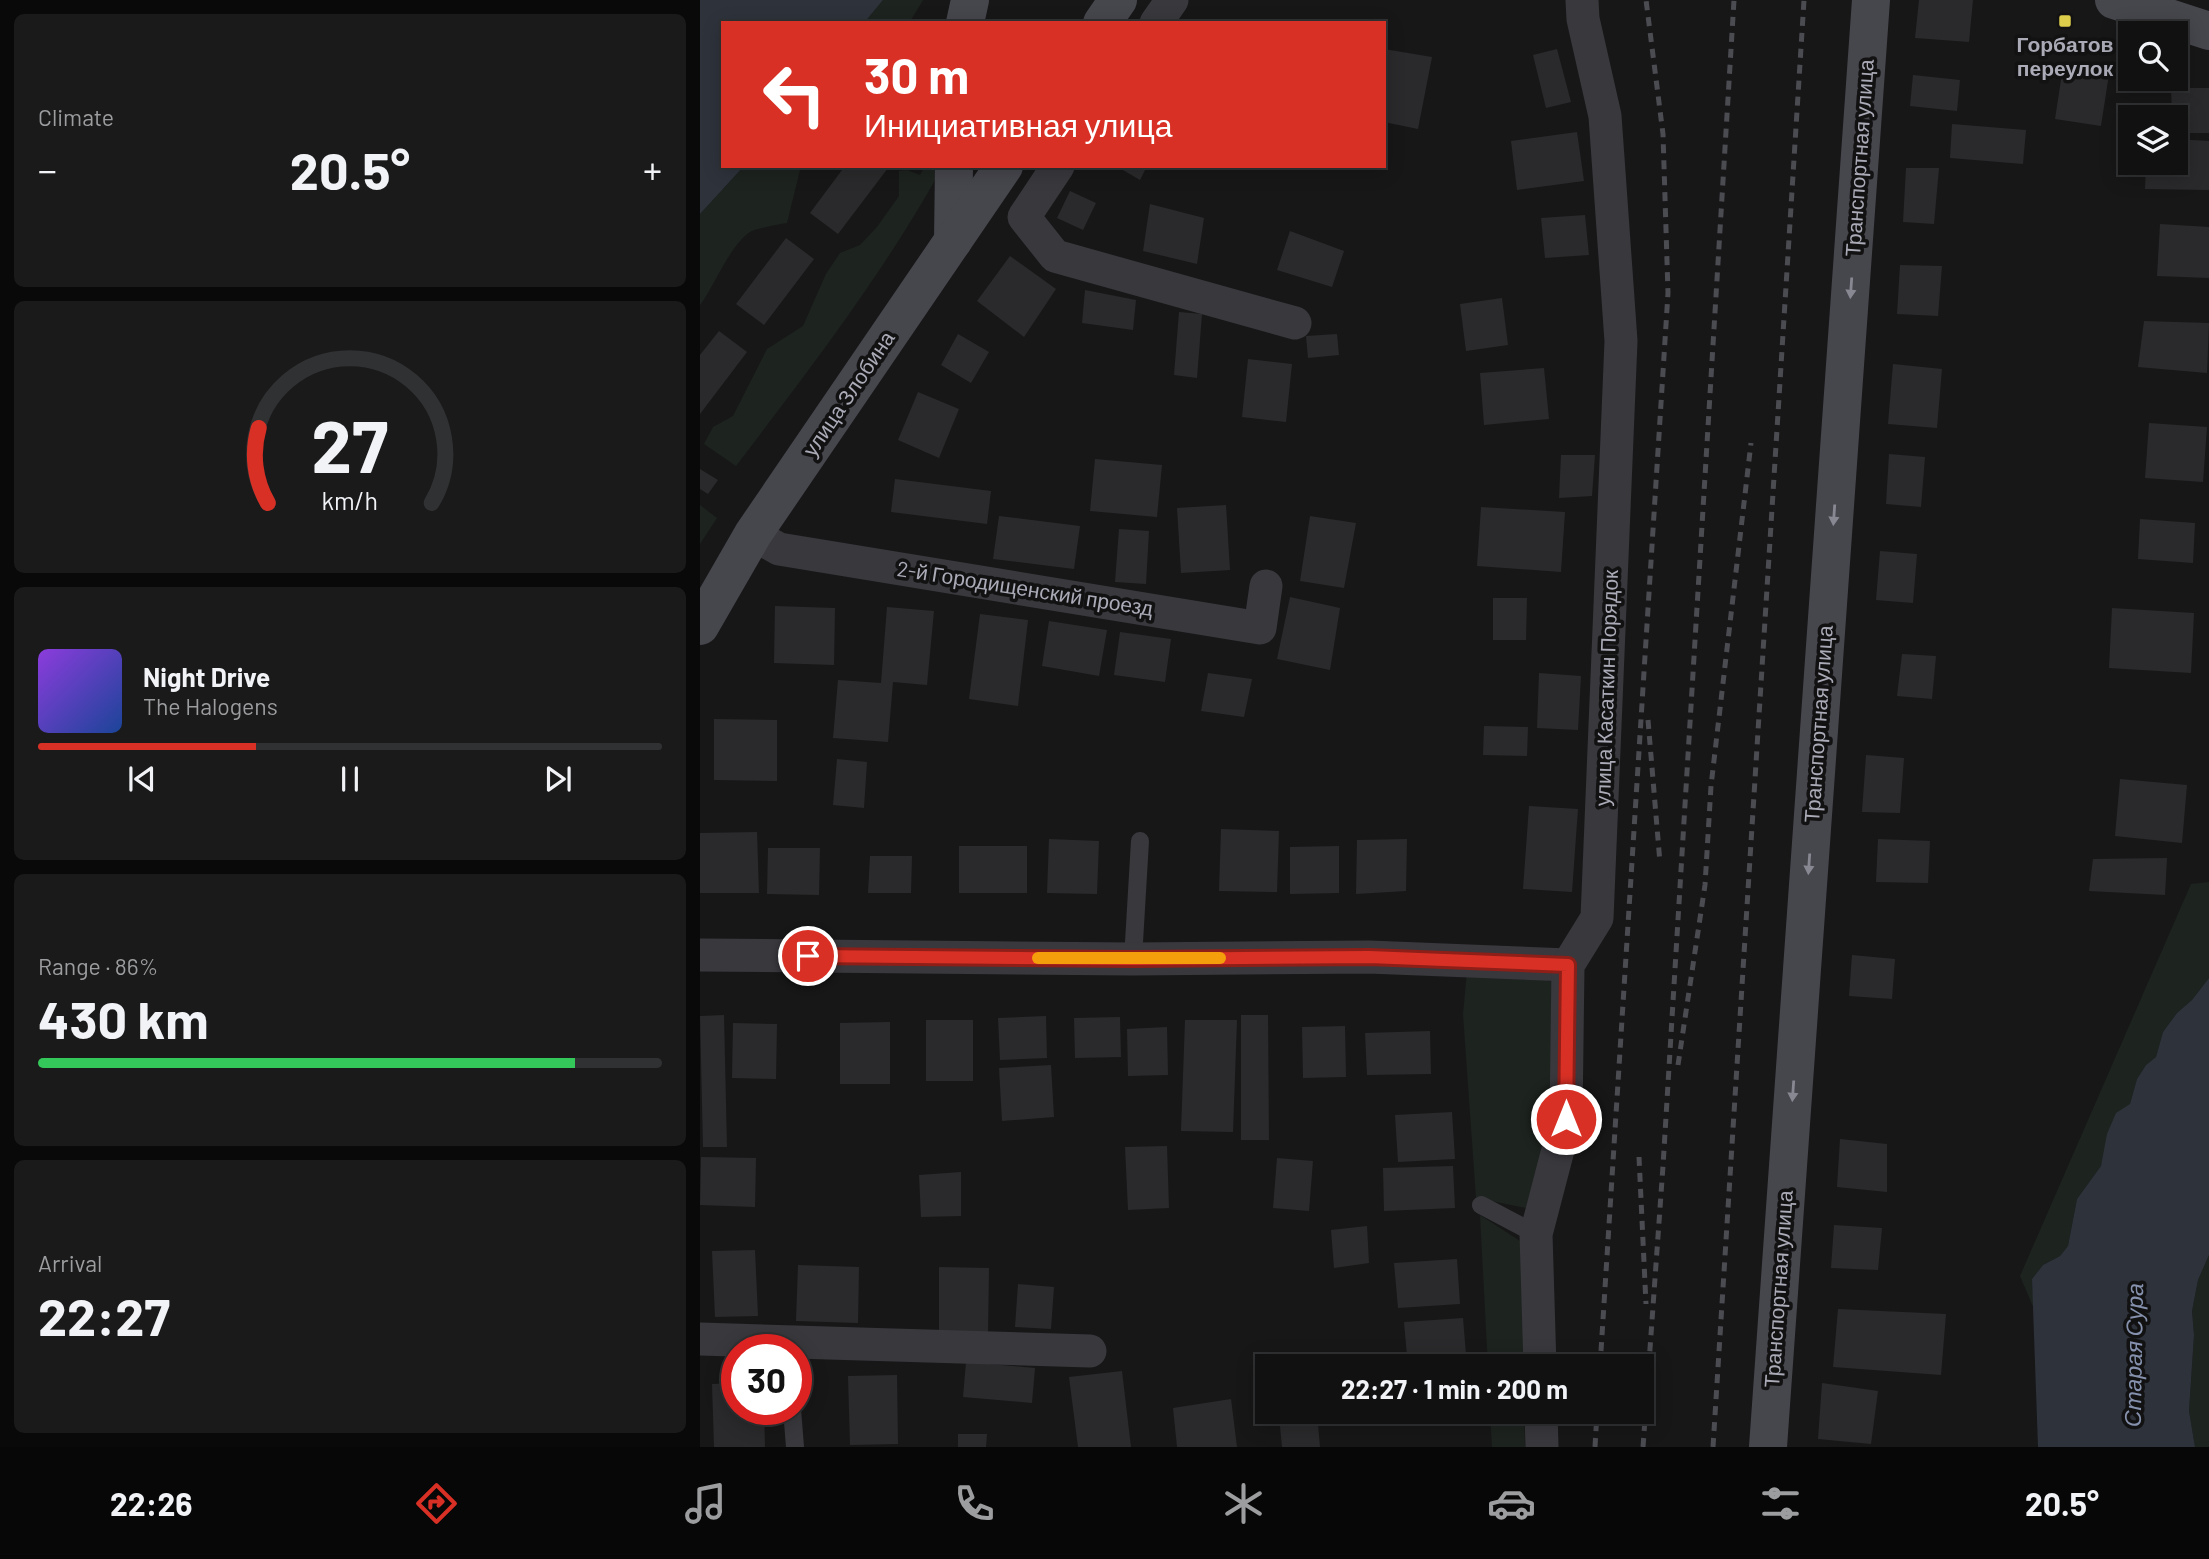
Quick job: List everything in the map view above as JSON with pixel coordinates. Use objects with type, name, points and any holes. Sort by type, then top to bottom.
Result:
[{"type":"main road","points":[[965,21],[970,0]]},
{"type":"main road","points":[[1103,21],[1118,0]]},
{"type":"main road","name":"Транспортная улица","points":[[1768,1447],[1871,0]]},
{"type":"main road","points":[[2114,0],[2209,31]]},
{"type":"main road","points":[[953,241],[954,168]]},
{"type":"main road","name":"улица Злобина","points":[[700,626],[753,534],[1003,168]]},
{"type":"street","points":[[1157,21],[1172,0]]},
{"type":"street","name":"улица Касаткин Порядок","points":[[1568,965],[1597,918],[1620,341],[1605,116],[1583,19],[1582,0]]},
{"type":"street","points":[[1057,168],[1024,217],[1055,256],[1295,323]]},
{"type":"street","name":"2-й Городищенский проезд","points":[[753,534],[779,549],[1260,628],[1266,586]]},
{"type":"street","points":[[700,955],[1133,959],[1369,957],[1568,965],[1566,1119],[1536,1234],[1540,1354]]},
{"type":"street","points":[[700,1339],[721,1341]]},
{"type":"street","points":[[812,1346],[1090,1351]]},
{"type":"street","points":[[1541,1424],[1542,1447]]},
{"type":"lane","points":[[1133,959],[1140,841]]},
{"type":"lane","points":[[1481,1205],[1536,1234]]},
{"type":"lane","points":[[793,1425],[795,1447]]},
{"type":"shaded area","points":[[883,0],[923,0],[910,21],[866,21]]},
{"type":"shaded area","points":[[742,168],[801,168],[787,223],[754,230],[746,235],[731,252],[700,305],[700,214]]},
{"type":"shaded area","points":[[924,168],[942,168],[871,283],[736,466],[704,444],[713,427],[733,416],[767,349],[803,326],[826,274],[840,253],[860,245],[877,227],[899,196],[899,171],[907,170],[920,175]]},
{"type":"shaded area","points":[[700,505],[717,518],[700,544]]},
{"type":"shaded area","points":[[2209,882],[2209,978],[2163,1032],[2156,1057],[2146,1065],[2137,1079],[2130,1104],[2101,1166],[2077,1199],[2068,1246],[2060,1256],[2043,1265],[2032,1279],[2034,1309],[2020,1276],[2191,884]]},
{"type":"shaded area","points":[[1467,971],[1528,973],[1555,983],[1551,1122],[1526,1208],[1476,1198],[1463,1014]]},
{"type":"shaded area","points":[[1480,1215],[1523,1243],[1524,1354],[1487,1354]]},
{"type":"shaded area","points":[[2209,1255],[2209,1447],[2195,1447],[2189,1411],[2194,1335],[2192,1311],[2198,1280]]},
{"type":"shaded area","points":[[1491,1424],[1524,1424],[1525,1447],[1492,1447]]},
{"type":"water","points":[[700,0],[883,0],[866,21],[721,21],[721,168],[742,168],[700,214]]},
{"type":"water","name":"Старая Сура","points":[[2209,978],[2209,1255],[2198,1280],[2192,1311],[2194,1335],[2189,1411],[2195,1447],[2038,1447],[2032,1279],[2043,1265],[2060,1256],[2068,1246],[2077,1199],[2101,1166],[2107,1134],[2116,1113],[2130,1104],[2137,1079],[2146,1065],[2156,1057],[2163,1032]]},
{"type":"building","points":[[1919,0],[1973,0],[1969,42],[1915,38]]},
{"type":"building","points":[[1386,49],[1432,57],[1418,129],[1386,122]]},
{"type":"building","points":[[1557,49],[1571,102],[1546,108],[1533,55]]},
{"type":"building","points":[[2063,67],[2109,74],[2101,126],[2055,119]]},
{"type":"building","points":[[1913,75],[1960,80],[1957,111],[1910,106]]},
{"type":"building","points":[[2209,88],[2209,133],[2188,133],[2188,105],[2172,105],[2171,91]]},
{"type":"building","points":[[1952,124],[2026,130],[2023,164],[1950,158]]},
{"type":"building","points":[[1577,132],[1584,181],[1517,190],[1511,141]]},
{"type":"building","points":[[2188,140],[2209,141],[2209,190],[2145,189],[2146,175],[2188,175]]},
{"type":"building","points":[[844,168],[888,168],[838,234],[810,213]]},
{"type":"building","points":[[1119,168],[1146,168],[1140,180]]},
{"type":"building","points":[[1906,168],[1939,168],[1934,224],[1903,222]]},
{"type":"building","points":[[1070,191],[1096,203],[1083,230],[1057,218]]},
{"type":"building","points":[[1150,204],[1204,218],[1197,264],[1143,251]]},
{"type":"building","points":[[1585,215],[1589,255],[1545,258],[1541,218]]},
{"type":"building","points":[[2160,224],[2209,227],[2209,278],[2157,276]]},
{"type":"building","points":[[1290,231],[1344,251],[1332,287],[1277,270]]},
{"type":"building","points":[[786,238],[814,259],[764,325],[736,304]]},
{"type":"building","points":[[1010,256],[1056,289],[1024,337],[977,301]]},
{"type":"building","points":[[1900,265],[1942,266],[1938,316],[1897,314]]},
{"type":"building","points":[[1085,290],[1136,300],[1133,330],[1082,323]]},
{"type":"building","points":[[1502,298],[1508,345],[1466,351],[1460,304]]},
{"type":"building","points":[[1179,312],[1202,314],[1197,378],[1174,375]]},
{"type":"building","points":[[2144,321],[2209,323],[2207,373],[2138,367]]},
{"type":"building","points":[[719,331],[747,352],[700,414],[700,355]]},
{"type":"building","points":[[958,334],[989,352],[971,383],[941,365]]},
{"type":"building","points":[[1337,334],[1339,355],[1308,358],[1306,336]]},
{"type":"building","points":[[1248,359],[1292,364],[1286,422],[1242,417]]},
{"type":"building","points":[[1893,364],[1942,369],[1937,428],[1888,424]]},
{"type":"building","points":[[1544,368],[1549,419],[1484,425],[1480,373]]},
{"type":"building","points":[[918,392],[959,409],[939,458],[898,440]]},
{"type":"building","points":[[2149,423],[2207,427],[2203,482],[2145,478]]},
{"type":"building","points":[[1889,454],[1925,457],[1921,507],[1886,504]]},
{"type":"building","points":[[1561,455],[1595,455],[1592,496],[1559,498]]},
{"type":"building","points":[[1095,459],[1162,465],[1157,517],[1090,511]]},
{"type":"building","points":[[700,469],[718,480],[708,494],[700,489]]},
{"type":"building","points":[[895,479],[991,491],[987,524],[891,512]]},
{"type":"building","points":[[1226,505],[1230,570],[1181,573],[1177,508]]},
{"type":"building","points":[[1481,507],[1565,512],[1561,572],[1477,566]]},
{"type":"building","points":[[999,516],[1080,526],[1074,569],[993,559]]},
{"type":"building","points":[[1310,516],[1356,523],[1344,588],[1300,581]]},
{"type":"building","points":[[2140,519],[2195,523],[2193,563],[2138,559]]},
{"type":"building","points":[[1119,529],[1149,531],[1146,584],[1115,582]]},
{"type":"building","points":[[1880,551],[1917,554],[1913,603],[1876,600]]},
{"type":"building","points":[[1290,597],[1340,608],[1330,670],[1277,659]]},
{"type":"building","points":[[1493,598],[1527,598],[1526,640],[1493,640]]},
{"type":"building","points":[[775,606],[835,608],[834,665],[774,663]]},
{"type":"building","points":[[887,607],[934,611],[927,685],[893,682],[888,742],[833,738],[838,680],[881,683]]},
{"type":"building","points":[[2112,608],[2194,613],[2191,673],[2109,668]]},
{"type":"building","points":[[980,614],[1028,620],[1018,706],[969,699]]},
{"type":"building","points":[[1049,621],[1107,630],[1099,676],[1042,666]]},
{"type":"building","points":[[1120,632],[1171,639],[1165,682],[1114,675]]},
{"type":"building","points":[[1902,654],[1936,656],[1932,699],[1897,696]]},
{"type":"building","points":[[1208,673],[1252,679],[1244,717],[1201,711]]},
{"type":"building","points":[[1539,673],[1581,676],[1578,730],[1537,728]]},
{"type":"building","points":[[714,719],[777,720],[777,781],[714,780]]},
{"type":"building","points":[[1484,726],[1528,727],[1527,756],[1483,755]]},
{"type":"building","points":[[1866,755],[1904,758],[1900,813],[1862,812]]},
{"type":"building","points":[[837,759],[867,762],[864,808],[833,805]]},
{"type":"building","points":[[2120,779],[2187,785],[2182,843],[2115,836]]},
{"type":"building","points":[[1529,806],[1578,809],[1572,892],[1523,889]]},
{"type":"building","points":[[1221,829],[1279,831],[1277,892],[1219,891]]},
{"type":"building","points":[[757,832],[759,893],[700,893],[700,833]]},
{"type":"building","points":[[1049,839],[1099,841],[1097,894],[1047,893]]},
{"type":"building","points":[[1407,839],[1406,891],[1356,894],[1357,840]]},
{"type":"building","points":[[1878,839],[1930,841],[1928,883],[1876,882]]},
{"type":"building","points":[[959,846],[1027,846],[1027,893],[959,893]]},
{"type":"building","points":[[1339,846],[1339,893],[1290,894],[1290,847]]},
{"type":"building","points":[[768,848],[820,848],[819,895],[767,894]]},
{"type":"building","points":[[870,856],[912,856],[911,893],[868,893]]},
{"type":"building","points":[[2167,858],[2165,895],[2089,891],[2093,859]]},
{"type":"building","points":[[1852,955],[1895,959],[1892,999],[1849,996]]},
{"type":"building","points":[[724,1015],[727,1147],[703,1147],[700,1016]]},
{"type":"building","points":[[1241,1015],[1268,1015],[1269,1140],[1241,1140]]},
{"type":"building","points":[[1046,1016],[1047,1058],[1000,1060],[998,1018]]},
{"type":"building","points":[[1120,1017],[1121,1057],[1075,1058],[1074,1018]]},
{"type":"building","points":[[926,1020],[973,1020],[973,1081],[926,1081]]},
{"type":"building","points":[[1185,1020],[1237,1020],[1233,1132],[1181,1131]]},
{"type":"building","points":[[890,1022],[890,1084],[840,1084],[840,1023]]},
{"type":"building","points":[[733,1023],[777,1024],[776,1079],[732,1078]]},
{"type":"building","points":[[1345,1026],[1346,1077],[1303,1078],[1302,1027]]},
{"type":"building","points":[[1167,1027],[1168,1075],[1128,1076],[1127,1029]]},
{"type":"building","points":[[1430,1031],[1431,1074],[1367,1075],[1365,1033]]},
{"type":"building","points":[[1051,1065],[1054,1117],[1002,1121],[999,1068]]},
{"type":"building","points":[[1452,1112],[1455,1159],[1398,1162],[1395,1115]]},
{"type":"building","points":[[1840,1139],[1887,1144],[1887,1192],[1837,1187]]},
{"type":"building","points":[[1167,1146],[1169,1208],[1128,1210],[1125,1147]]},
{"type":"building","points":[[701,1157],[756,1158],[755,1207],[700,1205]]},
{"type":"building","points":[[1277,1158],[1313,1161],[1309,1211],[1273,1208]]},
{"type":"building","points":[[1453,1166],[1455,1208],[1384,1211],[1383,1168]]},
{"type":"building","points":[[961,1172],[961,1216],[921,1217],[919,1175]]},
{"type":"building","points":[[1834,1225],[1882,1228],[1878,1270],[1831,1268]]},
{"type":"building","points":[[1367,1226],[1369,1263],[1334,1268],[1331,1230]]},
{"type":"building","points":[[755,1250],[758,1316],[715,1317],[712,1251]]},
{"type":"building","points":[[1457,1259],[1460,1304],[1398,1308],[1394,1263]]},
{"type":"building","points":[[798,1265],[859,1267],[858,1323],[796,1321]]},
{"type":"building","points":[[939,1267],[989,1268],[988,1332],[939,1341]]},
{"type":"building","points":[[1018,1284],[1054,1287],[1051,1329],[1015,1327]]},
{"type":"building","points":[[1838,1309],[1946,1314],[1941,1375],[1833,1367]]},
{"type":"building","points":[[1463,1318],[1466,1354],[1407,1354],[1404,1322]]},
{"type":"building","points":[[966,1362],[1035,1368],[1032,1403],[963,1397]]},
{"type":"building","points":[[1122,1371],[1131,1447],[1078,1447],[1069,1377]]},
{"type":"building","points":[[897,1375],[898,1444],[850,1445],[848,1376]]},
{"type":"building","points":[[1822,1383],[1878,1391],[1871,1444],[1818,1439]]},
{"type":"building","points":[[712,1384],[721,1384],[721,1425],[764,1425],[765,1447],[714,1447]]},
{"type":"building","points":[[1231,1399],[1237,1447],[1177,1447],[1173,1408]]},
{"type":"building","points":[[1280,1424],[1318,1424],[1320,1447],[1282,1447]]},
{"type":"building","points":[[958,1434],[987,1434],[986,1447],[958,1447]]},
{"type":"railway","points":[[1601,1354],[1668,293],[1663,134],[1646,0]]},
{"type":"railway","points":[[1643,1447],[1663,1166],[1734,0]]},
{"type":"railway","points":[[1713,1447],[1804,0]]},
{"type":"railway","points":[[1678,1065],[1705,885],[1711,786],[1751,443]]},
{"type":"railway","points":[[1648,720],[1660,863]]},
{"type":"railway","points":[[1639,1157],[1646,1304]]},
{"type":"railway","points":[[1595,1447],[1596,1424]]},
{"type":"slow traffic","points":[[1038,958],[1220,958]]},
{"type":"place","name":"Горбатов переулок","points":[[2065,21]]},
{"type":"route","points":[[808,956],[1133,959],[1369,957],[1568,965],[1566,1119]]}]
